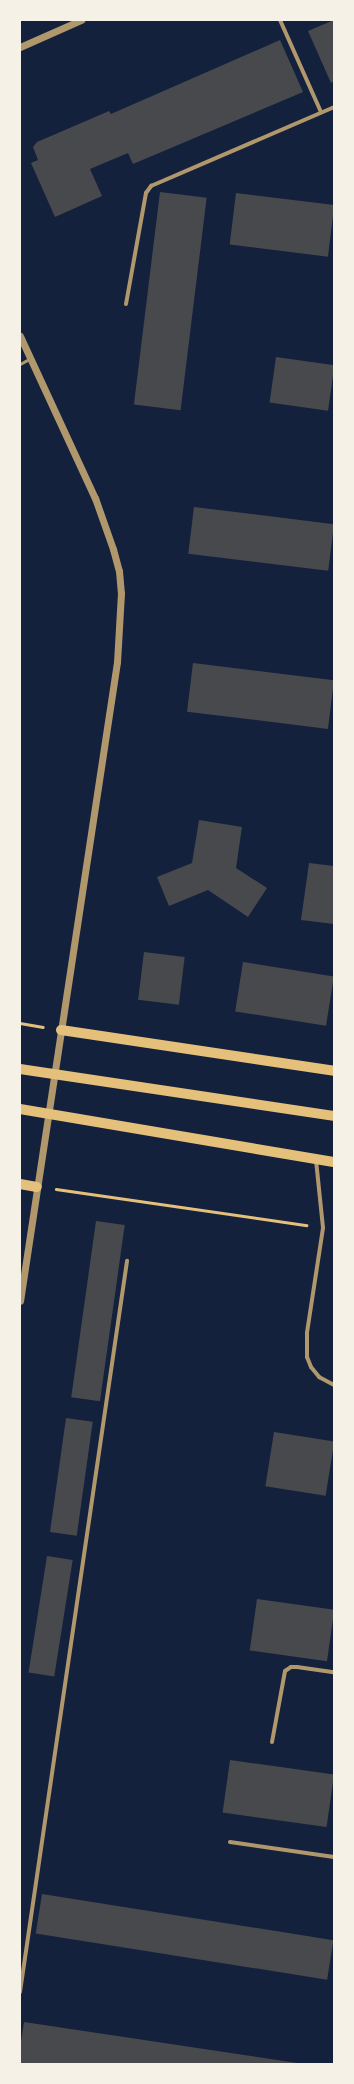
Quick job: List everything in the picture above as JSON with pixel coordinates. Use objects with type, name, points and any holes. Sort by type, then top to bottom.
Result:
[{"type":"main road","points":[[61,1030],[334,1071]]},
{"type":"main road","points":[[20,1069],[334,1116]]},
{"type":"main road","points":[[20,1109],[334,1162]]},
{"type":"main road","points":[[20,1184],[37,1186]]},
{"type":"street","points":[[20,47],[81,20]]},
{"type":"street","points":[[280,20],[321,112]]},
{"type":"street","points":[[126,304],[146,192],[151,186],[334,107]]},
{"type":"street","points":[[20,336],[29,359],[95,498],[113,549],[119,571],[121,593],[117,662],[20,1301]]},
{"type":"street","points":[[316,1160],[323,1228],[307,1333],[307,1357],[311,1367],[319,1377],[334,1385]]},
{"type":"street","points":[[20,1992],[127,1261]]},
{"type":"street","points":[[272,1742],[284,1671],[291,1667],[334,1672]]},
{"type":"street","points":[[230,1842],[334,1856]]},
{"type":"lane","points":[[20,364],[29,359]]},
{"type":"path","points":[[37,1186],[323,1228]]},
{"type":"building","points":[[334,20],[334,81],[331,83],[308,31]]},
{"type":"building","points":[[280,40],[303,92],[133,164],[128,153],[90,169],[102,196],[55,217],[31,163],[38,160],[33,147],[37,142],[109,111],[111,114]]},
{"type":"building","points":[[160,192],[207,198],[181,410],[134,404]]},
{"type":"building","points":[[236,193],[334,205],[328,257],[230,245]]},
{"type":"building","points":[[276,357],[334,365],[328,411],[270,403]]},
{"type":"building","points":[[194,507],[334,524],[328,571],[188,554]]},
{"type":"building","points":[[193,663],[334,680],[328,729],[187,712]]},
{"type":"building","points":[[199,820],[242,827],[236,868],[267,888],[248,917],[208,890],[169,906],[157,877],[192,863]]},
{"type":"building","points":[[309,863],[334,866],[334,924],[301,920]]},
{"type":"building","points":[[144,952],[185,957],[179,1005],[138,1000]]},
{"type":"building","points":[[243,962],[334,976],[326,1026],[235,1011]]},
{"type":"building","points":[[96,1221],[125,1225],[100,1401],[71,1397]]},
{"type":"building","points":[[66,1418],[93,1422],[77,1536],[50,1532]]},
{"type":"building","points":[[274,1432],[334,1442],[326,1496],[265,1486]]},
{"type":"building","points":[[47,1556],[73,1560],[54,1677],[29,1673]]},
{"type":"building","points":[[257,1599],[334,1610],[327,1661],[250,1650]]},
{"type":"building","points":[[230,1760],[334,1775],[327,1827],[223,1812]]},
{"type":"building","points":[[42,1894],[333,1940],[327,1980],[36,1934]]},
{"type":"building","points":[[24,2022],[297,2064],[20,2063],[20,2048]]}]
